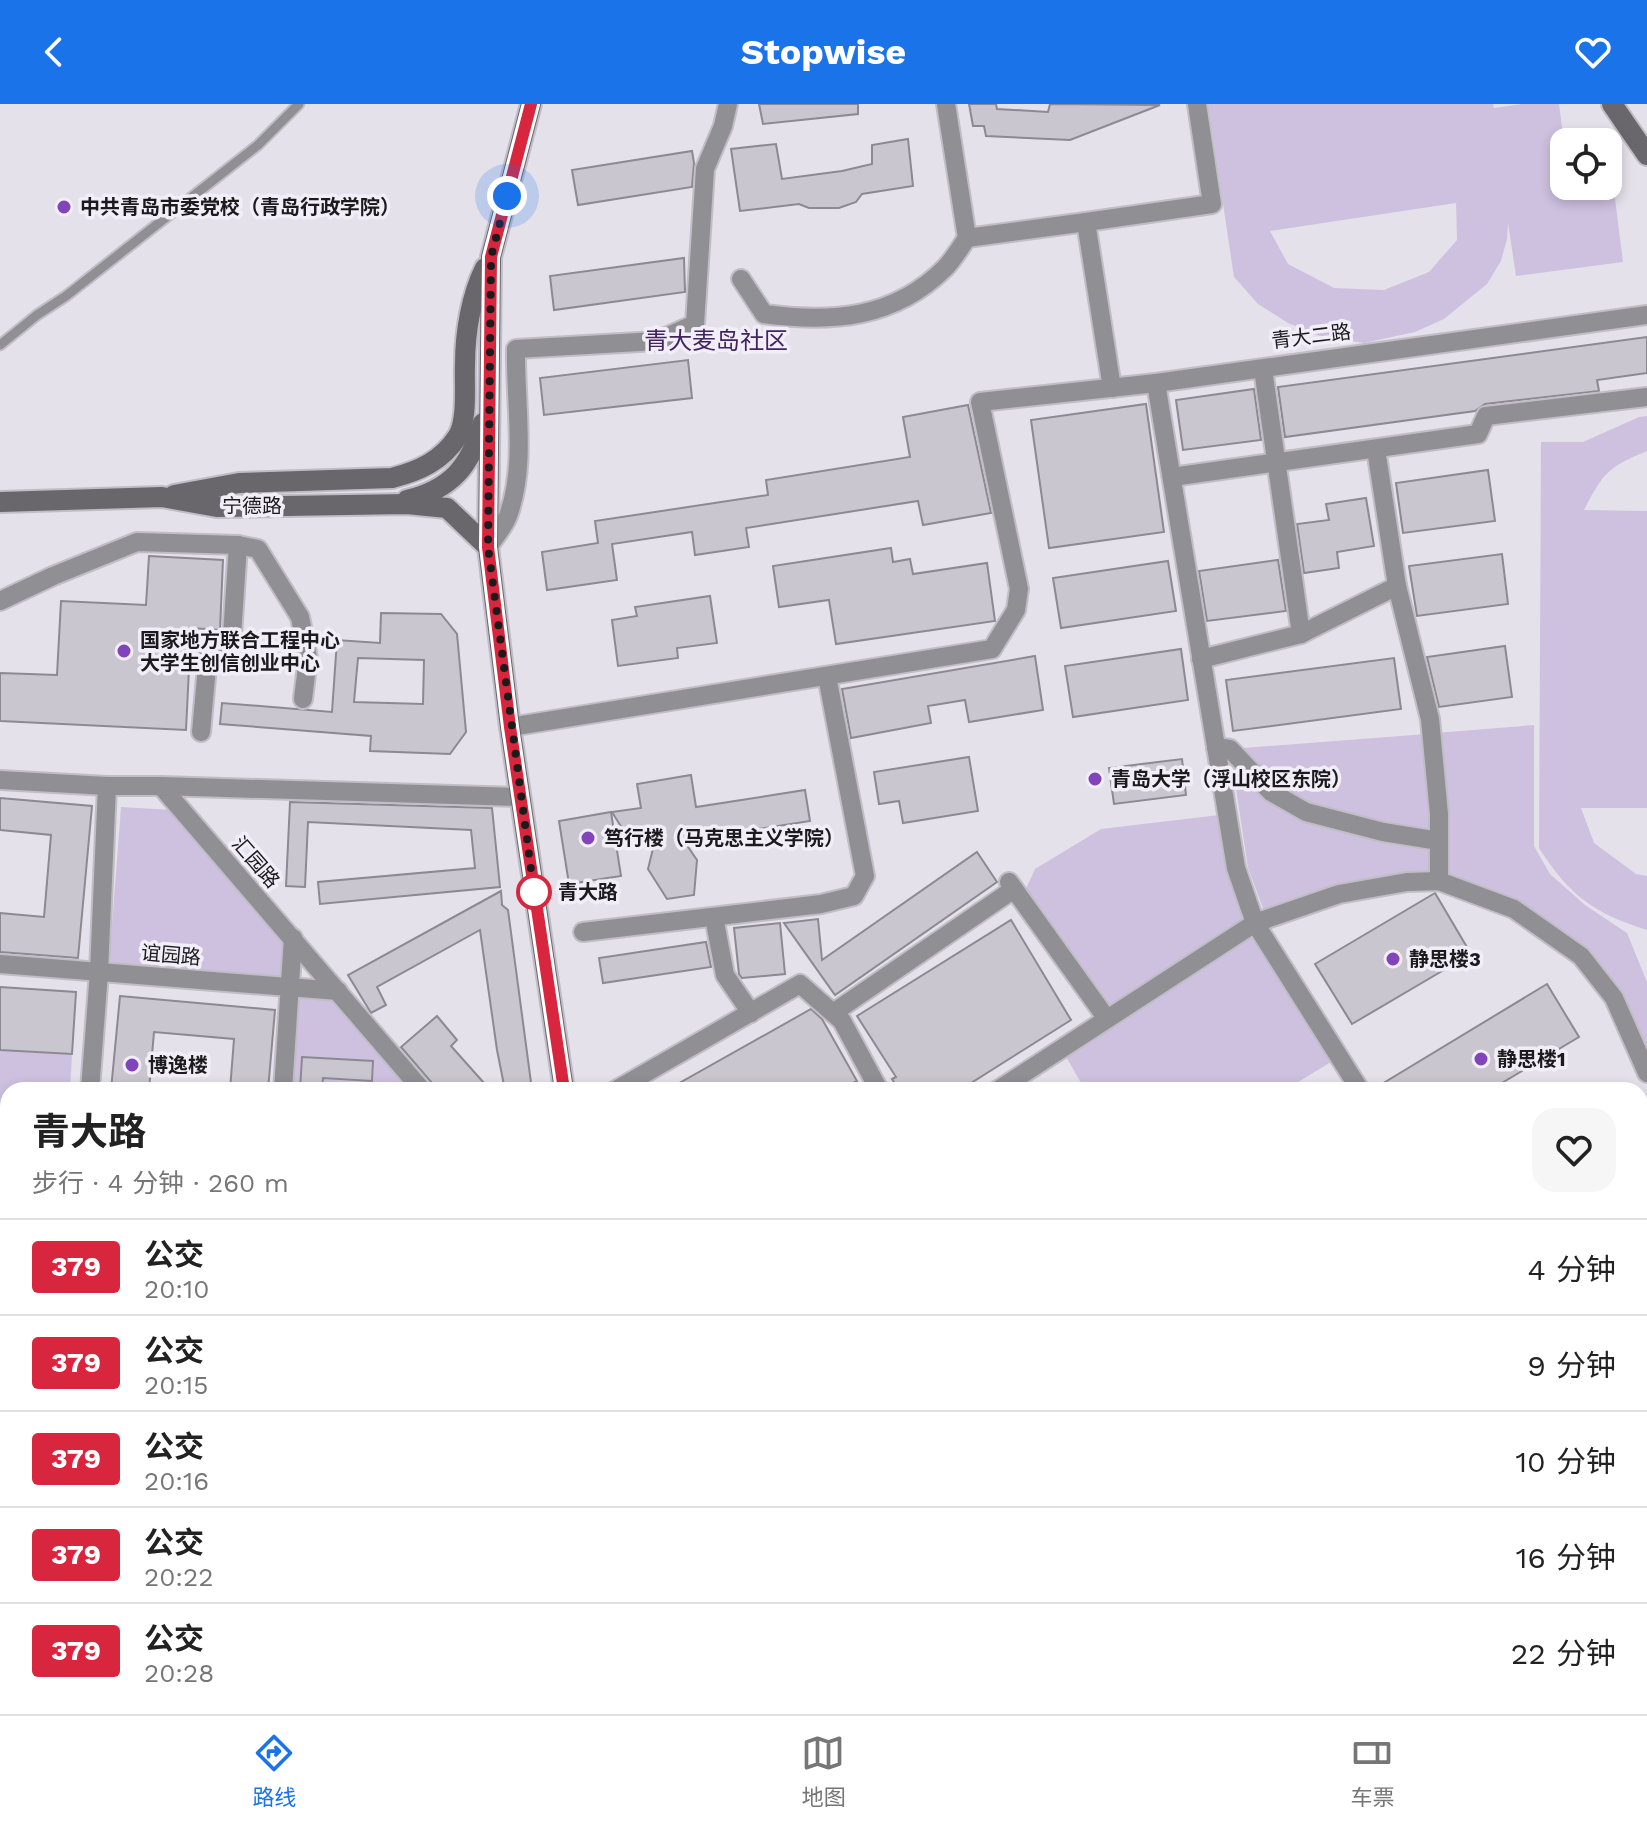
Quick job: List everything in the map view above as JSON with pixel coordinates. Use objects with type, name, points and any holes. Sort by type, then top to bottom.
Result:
[{"type":"street","points":[[162,497],[239,483],[392,478],[414,472],[435,461],[459,435],[465,399],[469,325],[479,281],[491,257],[531,104]]},
{"type":"street","points":[[488,547],[508,518],[516,477],[519,442],[516,349],[657,341],[695,324],[705,169],[723,126],[728,104]]},
{"type":"street","points":[[741,279],[764,314],[806,319],[845,317],[872,312],[914,292],[945,268],[967,238],[946,104]]},
{"type":"street","points":[[967,238],[1212,204],[1197,104]]},
{"type":"street","points":[[1612,104],[1647,155]]},
{"type":"street","points":[[1086,222],[1111,386]]},
{"type":"street","points":[[491,257],[488,547],[510,727],[563,1082]]},
{"type":"street","points":[[510,727],[992,649],[1016,610],[1019,589],[980,402],[1156,383],[1647,315]]},
{"type":"street","name":"青大二路","points":[[1111,386],[1647,315]]},
{"type":"street","points":[[1263,369],[1301,634]]},
{"type":"street","points":[[1156,383],[1236,868],[1255,923],[1355,1082]]},
{"type":"street","points":[[1172,477],[1478,434],[1486,416],[1647,397]]},
{"type":"street","points":[[388,504],[430,494],[450,482],[463,468],[479,436],[489,404]]},
{"type":"street","points":[[1376,449],[1397,586],[1430,719],[1439,881]]},
{"type":"street","name":"宁德路","points":[[0,502],[162,497],[217,507],[388,504],[447,508],[488,547]]},
{"type":"street","points":[[0,601],[137,542],[238,545],[258,549],[300,617],[308,658],[303,699]]},
{"type":"street","points":[[201,732],[208,656],[232,636],[238,545]]},
{"type":"street","points":[[1201,659],[1301,634],[1397,586]]},
{"type":"street","points":[[583,932],[821,904],[854,896],[865,876],[827,676]]},
{"type":"street","points":[[1216,747],[1230,749],[1271,792],[1306,812],[1383,832],[1439,841]]},
{"type":"street","points":[[0,780],[107,786],[520,797]]},
{"type":"street","points":[[91,1082],[107,786]]},
{"type":"street","name":"汇园路","points":[[161,786],[415,1082]]},
{"type":"street","points":[[1010,1082],[1255,923],[1339,894],[1407,882],[1439,881],[1514,909],[1581,956],[1614,998],[1647,1073]]},
{"type":"street","points":[[833,1013],[1010,884],[1107,1019]]},
{"type":"street","points":[[714,917],[725,975],[751,1013]]},
{"type":"street","points":[[284,1082],[293,938]]},
{"type":"street","name":"谊园路","points":[[0,964],[338,991]]},
{"type":"street","points":[[630,1082],[800,984],[842,1021],[875,1082]]},
{"type":"lane","points":[[0,345],[258,145],[299,104]]},
{"type":"shaded area","points":[[1208,104],[1493,104],[1494,108],[1559,104],[1562,128],[1550,128],[1550,200],[1615,200],[1623,262],[1516,276],[1508,223],[1501,261],[1487,284],[1444,319],[1415,332],[1364,343],[1322,337],[1288,323],[1258,304],[1234,277]],"holes":[[[1456,203],[1457,240],[1429,272],[1384,290],[1334,288],[1288,264],[1270,231]]]},
{"type":"shaded area","points":[[1647,416],[1647,451],[1608,473],[1596,487],[1584,510],[1647,511],[1647,808],[1581,808],[1594,843],[1636,874],[1647,876],[1647,930],[1612,917],[1584,900],[1561,878],[1539,848],[1541,442],[1583,442]]},
{"type":"shaded area","points":[[1534,725],[1534,846],[1550,874],[1585,905],[1627,933],[1647,982],[1647,1057],[1584,951],[1445,876],[1436,733]]},
{"type":"shaded area","points":[[1426,734],[1432,814],[1431,874],[1264,911],[1248,868],[1230,749]]},
{"type":"shaded area","points":[[121,807],[173,810],[283,940],[281,979],[109,964]]},
{"type":"shaded area","points":[[1219,815],[1247,920],[1109,1010],[1024,893],[1035,869],[1101,829]]},
{"type":"shaded area","points":[[1254,931],[1336,1059],[1298,1082],[1080,1082],[1065,1055]]},
{"type":"shaded area","points":[[294,993],[335,997],[408,1082],[323,1082],[323,1078],[372,1081],[373,1061],[303,1057],[301,1082],[288,1082]]},
{"type":"shaded area","points":[[0,1050],[72,1054],[70,1082],[0,1082]]},
{"type":"building","points":[[759,104],[858,104],[858,114],[763,124]]},
{"type":"building","points":[[969,104],[996,104],[997,109],[1048,112],[1050,104],[1160,105],[1070,140],[986,136],[984,126],[973,126]]},
{"type":"building","points":[[908,139],[913,186],[862,194],[856,202],[839,208],[809,208],[799,204],[740,211],[731,149],[776,144],[782,179],[872,164],[872,145]]},
{"type":"building","points":[[692,151],[692,187],[578,205],[572,170]]},
{"type":"building","points":[[684,258],[685,292],[554,310],[550,276]]},
{"type":"building","points":[[1647,337],[1647,373],[1597,380],[1599,391],[1485,404],[1475,411],[1285,437],[1278,387]]},
{"type":"building","points":[[688,360],[692,398],[544,415],[540,378]]},
{"type":"building","points":[[1254,389],[1261,440],[1183,450],[1176,400]]},
{"type":"building","points":[[1146,404],[1164,532],[1049,548],[1031,420]]},
{"type":"building","points":[[968,405],[991,513],[923,525],[918,501],[746,528],[749,547],[695,555],[692,532],[612,544],[617,580],[547,590],[542,552],[598,543],[595,521],[768,495],[766,480],[910,457],[903,417]]},
{"type":"building","points":[[1488,470],[1495,521],[1403,533],[1396,483]]},
{"type":"building","points":[[1366,498],[1374,546],[1337,552],[1339,568],[1304,573],[1297,524],[1329,520],[1326,504]]},
{"type":"building","points":[[891,548],[893,562],[910,559],[913,574],[987,563],[995,621],[836,644],[829,600],[779,607],[773,566]]},
{"type":"building","points":[[1502,554],[1508,604],[1417,616],[1409,566]]},
{"type":"building","name":"国家地方联合工程中心 大学生创信创业中心","points":[[149,556],[223,560],[220,630],[191,628],[186,730],[0,721],[0,673],[57,675],[61,601],[146,605]]},
{"type":"building","points":[[1278,560],[1286,611],[1207,621],[1199,571]]},
{"type":"building","points":[[1168,561],[1176,611],[1061,628],[1053,578]]},
{"type":"building","points":[[710,596],[717,643],[677,648],[678,658],[618,666],[612,620],[637,616],[635,607]]},
{"type":"building","points":[[381,613],[441,614],[457,634],[466,732],[450,754],[370,751],[371,736],[220,724],[222,703],[332,712],[337,640],[380,643]],"holes":[[[358,658],[424,660],[423,704],[354,702]]]},
{"type":"building","points":[[1505,646],[1512,697],[1439,707],[1427,657]]},
{"type":"building","points":[[1181,649],[1188,700],[1073,717],[1065,666]]},
{"type":"building","points":[[1035,656],[1043,710],[969,722],[965,700],[928,706],[931,723],[851,738],[842,689]]},
{"type":"building","points":[[1394,658],[1401,709],[1233,731],[1226,680]]},
{"type":"building","points":[[969,757],[978,811],[903,823],[899,801],[879,804],[874,772]]},
{"type":"building","points":[[1182,759],[1186,795],[1114,804],[1109,768]]},
{"type":"building","name":"笃行楼（马克思主义学院）","points":[[691,775],[696,807],[805,790],[810,821],[684,841],[697,860],[694,895],[667,899],[648,869],[658,828],[625,833],[612,812],[641,808],[637,784]]},
{"type":"building","points":[[0,798],[92,806],[78,958],[0,952],[0,913],[44,917],[51,835],[0,830]]},
{"type":"building","points":[[290,802],[492,808],[500,887],[320,904],[318,882],[475,868],[471,830],[308,822],[305,887],[286,886]]},
{"type":"building","points":[[611,812],[621,876],[569,884],[559,821]]},
{"type":"building","points":[[977,852],[997,882],[835,995],[784,923],[818,919],[822,960]]},
{"type":"building","points":[[501,891],[502,905],[508,910],[531,1082],[503,1082],[480,930],[377,987],[386,1005],[371,1013],[348,975]]},
{"type":"building","name":"静思楼3","points":[[1435,893],[1471,954],[1352,1024],[1315,964]]},
{"type":"building","points":[[1011,920],[1071,1020],[973,1082],[894,1082],[892,1079],[896,1077],[857,1016]]},
{"type":"building","points":[[780,923],[785,974],[742,978],[734,928]]},
{"type":"building","points":[[706,942],[711,967],[603,983],[599,958]]},
{"type":"building","name":"静思楼1","points":[[1547,984],[1579,1037],[1503,1082],[1385,1082]]},
{"type":"building","points":[[0,987],[76,992],[72,1054],[0,1050]]},
{"type":"building","name":"博逸楼","points":[[120,996],[275,1010],[269,1082],[231,1082],[234,1039],[154,1032],[150,1082],[112,1082]]},
{"type":"building","points":[[811,1009],[822,1019],[857,1081],[855,1082],[681,1082]]},
{"type":"building","points":[[437,1016],[457,1040],[451,1046],[483,1082],[431,1082],[401,1047]]},
{"type":"building","points":[[302,1057],[373,1061],[372,1081],[323,1078],[323,1082],[300,1082]]},
{"type":"bus line","name":"379","points":[[531,104],[491,257],[488,547],[510,727],[561,1082]]},
{"type":"place","name":"中共青岛市委党校（青岛行政学院）","points":[[64,207]]},
{"type":"place","name":"国家地方联合工程中心 大学生创信创业中心","points":[[124,651]]},
{"type":"place","name":"青岛大学（浮山校区东院）","points":[[1095,779]]},
{"type":"place","name":"笃行楼（马克思主义学院）","points":[[588,838]]},
{"type":"place","name":"青大路","points":[[534,892]]},
{"type":"place","name":"静思楼3","points":[[1393,959]]},
{"type":"place","name":"静思楼1","points":[[1481,1059]]},
{"type":"place","name":"博逸楼","points":[[132,1065]]},
{"type":"district","name":"青大麦岛社区","points":[[716,341]]},
{"type":"route","points":[[507,196],[491,257],[488,547],[534,892]]}]
